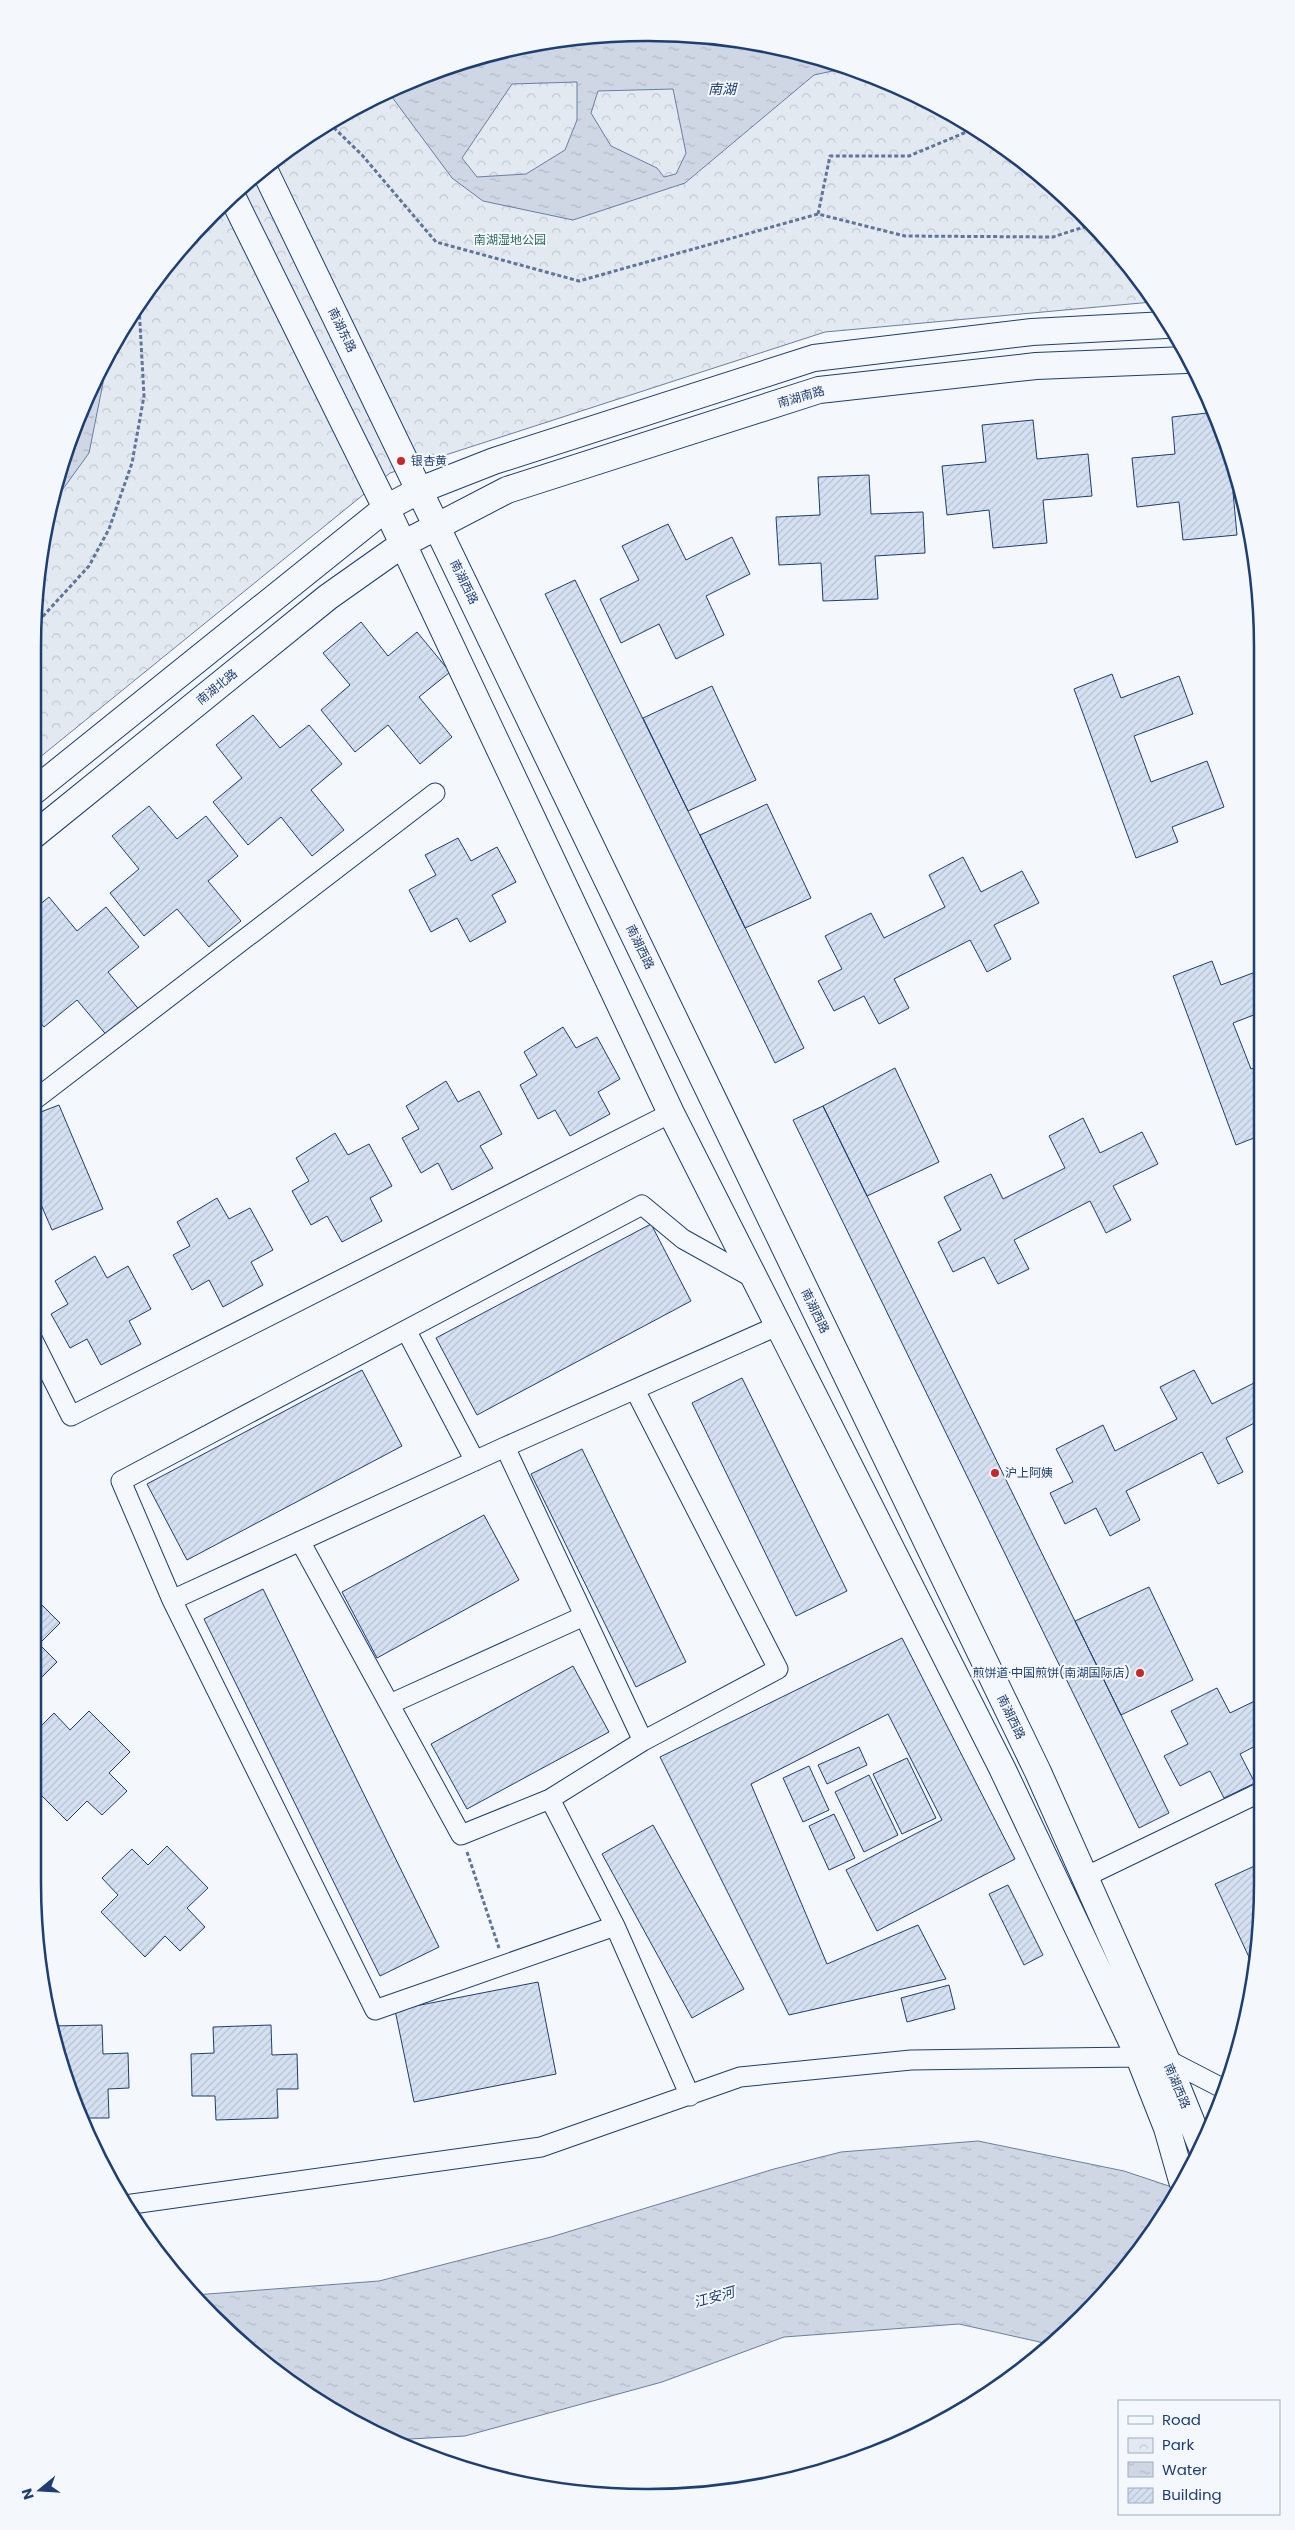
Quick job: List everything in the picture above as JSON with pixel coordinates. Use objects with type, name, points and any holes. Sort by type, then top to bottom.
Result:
[{"type":"main road","name":"南湖东路","points":[[267,176],[420,490]]},
{"type":"main road","points":[[236,203],[386,508]]},
{"type":"main road","points":[[41,785],[386,508],[420,490],[494,461],[814,358],[1032,332],[1161,325]]},
{"type":"main road","name":"南湖南路","points":[[403,544],[507,490],[819,390],[1036,366],[1181,360]]},
{"type":"main road","name":"南湖西路","points":[[420,490],[1038,1772],[1166,2059],[1198,2137]]},
{"type":"main road","name":"南湖西路","points":[[386,508],[671,1113],[1002,1768],[1139,2057],[1166,2128],[1180,2173]]},
{"type":"main road","name":"南湖北路","points":[[41,829],[328,598],[403,544]]},
{"type":"street","points":[[41,1095],[435,793]]},
{"type":"street","points":[[41,1356],[71,1416],[671,1113]]},
{"type":"street","points":[[615,1926],[375,2010],[172,1600],[121,1481],[642,1205],[683,1239],[753,1278]]},
{"type":"street","points":[[172,1600],[505,1447],[777,1326]]},
{"type":"street","points":[[406,1330],[475,1461]]},
{"type":"street","points":[[300,1541],[461,1834],[550,1799],[643,1741],[778,1669],[635,1390]]},
{"type":"street","points":[[505,1447],[643,1741]]},
{"type":"street","points":[[390,1704],[584,1616]]},
{"type":"street","points":[[1085,1877],[1254,1795]]},
{"type":"street","points":[[550,1799],[615,1926],[690,2096]]},
{"type":"street","points":[[133,2204],[541,2147],[740,2077],[911,2060],[1139,2057],[1166,2059],[1218,2087]]},
{"type":"path","points":[[334,128],[362,155],[436,242],[579,281],[818,214],[905,236],[1053,237],[1084,227]]},
{"type":"path","points":[[818,214],[830,156],[908,156],[966,132]]},
{"type":"path","points":[[43,617],[89,566],[109,529],[132,463],[144,396],[140,316]]},
{"type":"path","points":[[461,1834],[505,1965]]},
{"type":"green space","name":"南湖湿地公园","points":[[648,41],[727,46],[766,53],[842,73],[880,87],[951,122],[1017,167],[1076,219],[1103,248],[1146,303],[825,332],[390,473],[41,756],[43,608],[46,568],[53,529],[73,453],[87,415],[122,344],[167,278],[219,219],[248,192],[278,167],[344,122],[415,87],[453,73],[529,53],[568,46]]},
{"type":"water","name":"南湖","points":[[648,41],[727,46],[766,53],[834,71],[814,75],[685,183],[573,220],[483,201],[452,178],[392,98],[453,73],[491,62],[568,46]],"holes":[[[577,82],[577,120],[565,150],[526,174],[477,177],[462,158],[512,84]],[[673,89],[686,153],[676,174],[664,177],[657,168],[611,146],[591,113],[598,91]]]},
{"type":"water","points":[[103,382],[103,383],[89,453],[62,490],[87,415]]},
{"type":"water","name":"江安河","points":[[978,2141],[1124,2171],[1172,2187],[1128,2252],[1103,2282],[1076,2311],[1042,2342],[959,2324],[784,2337],[662,2382],[465,2436],[407,2439],[344,2408],[278,2363],[248,2338],[204,2294],[379,2281],[551,2237],[774,2169],[841,2152]]},
{"type":"building","points":[[1207,413],[1222,453],[1233,491],[1237,535],[1183,540],[1179,502],[1137,507],[1132,458],[1175,454],[1172,417]]},
{"type":"building","points":[[1033,420],[1037,459],[1088,454],[1092,496],[1043,500],[1047,543],[993,548],[989,510],[947,515],[942,466],[986,462],[982,425]]},
{"type":"building","points":[[869,475],[871,514],[923,512],[925,553],[875,556],[878,599],[823,601],[821,563],[779,565],[776,517],[820,515],[818,477]]},
{"type":"building","points":[[668,524],[686,560],[732,537],[750,574],[706,596],[724,635],[676,659],[659,624],[621,643],[600,599],[639,580],[622,546]]},
{"type":"building","points":[[575,580],[804,1048],[775,1063],[545,594]]},
{"type":"building","points":[[361,622],[388,656],[417,632],[450,672],[419,697],[452,737],[420,764],[388,725],[355,752],[321,710],[350,685],[323,653]]},
{"type":"building","points":[[1112,674],[1121,698],[1179,676],[1193,714],[1134,736],[1151,782],[1207,761],[1224,807],[1172,827],[1178,842],[1136,858],[1074,689]]},
{"type":"building","points":[[712,686],[756,780],[688,811],[643,718]]},
{"type":"building","points":[[253,715],[280,748],[309,725],[342,764],[311,790],[344,830],[312,856],[281,817],[248,845],[213,802],[242,778],[216,745]]},
{"type":"building","points":[[767,804],[811,898],[745,928],[700,835]]},
{"type":"building","points":[[149,806],[177,839],[206,816],[238,856],[208,881],[241,921],[209,947],[177,909],[144,936],[110,893],[139,869],[112,836]]},
{"type":"building","points":[[458,838],[471,861],[497,847],[516,882],[492,895],[506,922],[470,942],[457,918],[431,932],[409,890],[436,875],[425,855]]},
{"type":"building","points":[[963,857],[981,892],[1022,871],[1039,903],[994,925],[1011,959],[987,972],[970,940],[894,979],[909,1008],[879,1024],[864,996],[834,1011],[818,981],[842,969],[825,936],[871,913],[884,938],[945,907],[929,875]]},
{"type":"building","points":[[49,897],[77,931],[106,907],[139,947],[108,972],[141,1012],[109,1038],[77,1000],[44,1027],[41,1023],[41,904]]},
{"type":"building","points":[[1212,961],[1221,985],[1254,973],[1254,1015],[1233,1023],[1251,1069],[1254,1068],[1254,1138],[1236,1145],[1173,976]]},
{"type":"building","points":[[563,1027],[576,1048],[597,1037],[620,1079],[598,1092],[610,1114],[570,1136],[555,1110],[538,1119],[520,1085],[537,1075],[524,1052]]},
{"type":"building","points":[[895,1068],[939,1162],[867,1196],[823,1106]]},
{"type":"building","points":[[446,1081],[458,1102],[479,1091],[502,1134],[480,1146],[493,1168],[452,1190],[438,1163],[421,1173],[402,1138],[419,1129],[406,1106]]},
{"type":"building","points":[[59,1105],[103,1209],[52,1230],[41,1205],[41,1112]]},
{"type":"building","points":[[823,1106],[1169,1813],[1139,1828],[793,1120]]},
{"type":"building","points":[[1083,1118],[1100,1153],[1142,1132],[1158,1164],[1113,1186],[1131,1220],[1106,1233],[1090,1201],[1014,1240],[1029,1269],[998,1284],[984,1257],[953,1272],[938,1242],[961,1230],[944,1197],[991,1174],[1003,1199],[1065,1168],[1049,1136]]},
{"type":"building","points":[[335,1133],[348,1155],[369,1144],[392,1186],[370,1198],[382,1221],[342,1242],[327,1216],[311,1225],[292,1191],[309,1181],[296,1158]]},
{"type":"building","points":[[217,1198],[229,1219],[250,1208],[273,1250],[251,1262],[263,1285],[223,1307],[209,1280],[192,1290],[173,1255],[190,1246],[177,1222]]},
{"type":"building","points":[[651,1224],[691,1301],[477,1415],[436,1338]]},
{"type":"building","points":[[95,1256],[107,1278],[128,1266],[151,1309],[129,1321],[141,1344],[101,1365],[87,1339],[70,1348],[51,1314],[68,1304],[55,1281]]},
{"type":"building","points":[[362,1370],[402,1446],[187,1560],[147,1484]]},
{"type":"building","points":[[1194,1370],[1212,1404],[1254,1383],[1254,1423],[1226,1438],[1243,1472],[1218,1484],[1202,1452],[1126,1491],[1140,1520],[1110,1536],[1096,1508],[1065,1524],[1050,1493],[1073,1482],[1056,1449],[1103,1425],[1115,1451],[1177,1419],[1160,1387]]},
{"type":"building","points":[[742,1378],[847,1591],[796,1616],[692,1403]]},
{"type":"building","points":[[582,1449],[686,1662],[636,1687],[531,1474]]},
{"type":"building","points":[[484,1515],[519,1580],[377,1658],[342,1592]]},
{"type":"building","points":[[1149,1587],[1193,1680],[1121,1715],[1075,1621]]},
{"type":"building","points":[[263,1589],[439,1947],[380,1976],[204,1619]]},
{"type":"building","points":[[41,1604],[60,1623],[41,1642]]},
{"type":"building","points":[[902,1638],[1015,1859],[877,1931],[846,1870],[942,1820],[888,1714],[751,1784],[827,1964],[918,1925],[946,1979],[789,2015],[660,1757]]},
{"type":"building","points":[[41,1646],[57,1662],[41,1678]]},
{"type":"building","points":[[573,1666],[609,1732],[467,1809],[431,1744]]},
{"type":"building","points":[[1217,1688],[1230,1713],[1254,1701],[1254,1747],[1240,1754],[1254,1783],[1224,1798],[1210,1771],[1180,1786],[1164,1756],[1188,1744],[1171,1711]]},
{"type":"building","points":[[89,1711],[130,1752],[109,1773],[127,1791],[102,1815],[87,1801],[67,1821],[41,1795],[41,1726],[54,1713],[70,1730]]},
{"type":"building","points":[[859,1747],[867,1765],[827,1784],[818,1765]]},
{"type":"building","points":[[907,1758],[936,1818],[902,1834],[873,1774]]},
{"type":"building","points":[[809,1766],[829,1810],[803,1822],[783,1778]]},
{"type":"building","points":[[869,1775],[898,1835],[864,1852],[835,1792]]},
{"type":"building","points":[[834,1814],[855,1858],[829,1870],[809,1826]]},
{"type":"building","points":[[653,1825],[744,1989],[692,2018],[602,1854]]},
{"type":"building","points":[[167,1846],[208,1888],[187,1908],[205,1927],[180,1951],[165,1936],[145,1957],[101,1912],[118,1895],[102,1878],[132,1849],[148,1865]]},
{"type":"building","points":[[1254,1866],[1249,1958],[1215,1884]]},
{"type":"building","points":[[1008,1885],[1043,1955],[1024,1965],[989,1894]]},
{"type":"building","points":[[538,1982],[556,2074],[414,2102],[395,2010]]},
{"type":"building","points":[[949,1985],[955,2009],[907,2022],[901,1998]]},
{"type":"building","points":[[102,2025],[103,2054],[128,2053],[129,2088],[108,2089],[109,2118],[88,2118],[73,2077],[59,2026]]},
{"type":"building","points":[[271,2025],[272,2055],[297,2054],[298,2089],[277,2089],[278,2118],[216,2120],[215,2096],[192,2096],[191,2054],[214,2053],[213,2027]]},
{"type":"place","name":"银杏黄","points":[[401,461]]},
{"type":"place","name":"沪上阿姨","points":[[995,1473]]},
{"type":"place","name":"煎饼道·中国煎饼(南湖国际店)","points":[[1140,1673]]}]
